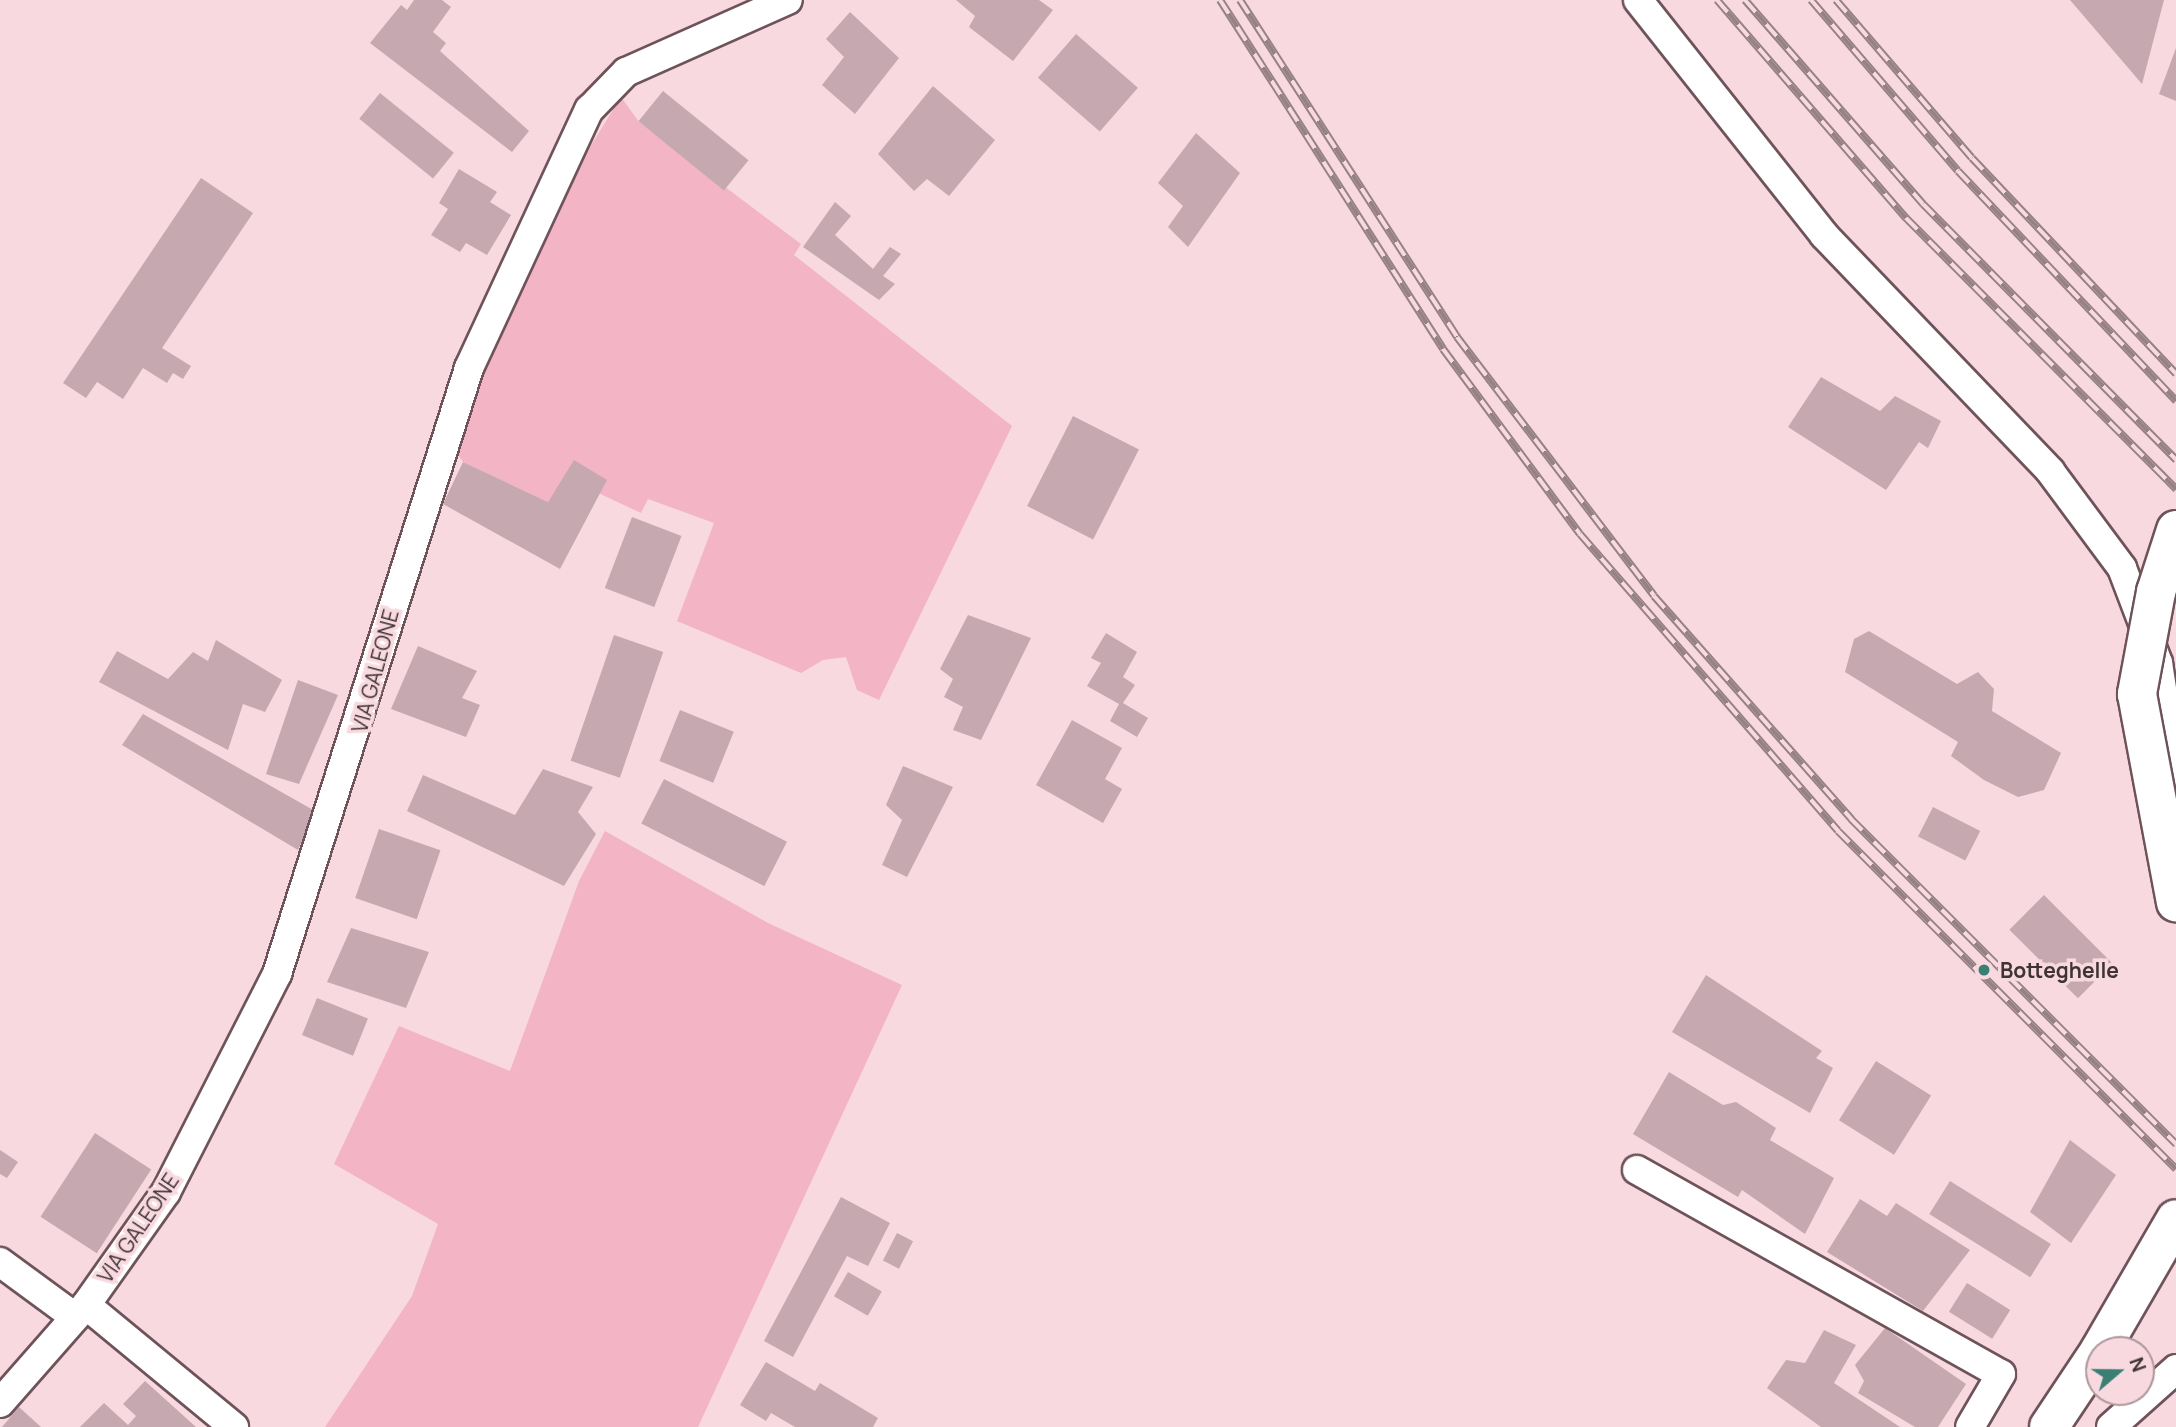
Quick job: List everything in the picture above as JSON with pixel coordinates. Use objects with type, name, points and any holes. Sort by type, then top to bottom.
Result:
[{"type":"street","name":"VIA GALEONE","points":[[0,1403],[80,1311],[166,1192],[277,974],[469,368],[589,110],[626,72],[788,0]]},
{"type":"street","points":[[1638,0],[1824,235],[2050,471],[2122,568],[2158,663],[2176,778]]},
{"type":"street","points":[[2176,530],[2156,592],[2137,694],[2176,902]]},
{"type":"street","points":[[1637,1170],[2001,1374],[1970,1427]]},
{"type":"street","points":[[2110,1336],[2176,1219]]},
{"type":"street","points":[[0,1262],[80,1311],[234,1427]]},
{"type":"street","points":[[2111,1427],[2176,1369]]},
{"type":"street","points":[[2049,1427],[2085,1373]]},
{"type":"shaded area","points":[[621,97],[639,122],[801,244],[794,255],[1012,426],[879,700],[857,690],[846,657],[823,660],[801,673],[677,621],[714,523],[648,499],[641,513],[564,477],[548,502],[463,462],[457,453],[488,355],[572,176]]},
{"type":"shaded area","points":[[605,831],[768,923],[902,985],[698,1427],[325,1427],[412,1296],[438,1224],[334,1164],[399,1026],[510,1071],[579,881]]},
{"type":"building","points":[[414,0],[442,0],[451,7],[433,32],[446,43],[440,51],[529,131],[512,152],[370,43],[401,5],[407,10]]},
{"type":"building","points":[[956,0],[1039,0],[1053,10],[1013,61],[969,27],[975,16]]},
{"type":"building","points":[[2070,0],[2164,0],[2142,84]]},
{"type":"building","points":[[850,12],[899,58],[855,114],[822,85],[844,57],[826,39]]},
{"type":"building","points":[[1076,34],[1138,88],[1100,132],[1038,78]]},
{"type":"building","points":[[2176,48],[2176,101],[2159,94]]},
{"type":"building","points":[[933,86],[995,140],[949,196],[927,179],[914,191],[878,154]]},
{"type":"building","points":[[663,91],[748,160],[724,191],[638,121]]},
{"type":"building","points":[[380,93],[454,153],[433,178],[359,119]]},
{"type":"building","points":[[1196,133],[1240,173],[1188,247],[1168,227],[1183,206],[1158,183]]},
{"type":"building","points":[[459,169],[497,192],[490,202],[511,215],[487,255],[466,243],[460,252],[431,235],[448,209],[439,203]]},
{"type":"building","points":[[201,178],[253,213],[162,348],[191,366],[183,379],[173,373],[167,383],[143,368],[123,399],[97,382],[86,398],[63,383]]},
{"type":"building","points":[[835,202],[851,216],[835,235],[873,269],[890,247],[901,254],[883,276],[895,284],[879,300],[803,247]]},
{"type":"building","points":[[1821,377],[1880,411],[1895,396],[1941,421],[1928,448],[1919,442],[1886,490],[1788,427]]},
{"type":"building","points":[[1073,416],[1139,450],[1093,540],[1027,506]]},
{"type":"building","points":[[574,460],[607,480],[560,569],[443,504],[463,462],[548,502]]},
{"type":"building","points":[[632,517],[681,536],[654,607],[605,588]]},
{"type":"building","points":[[968,615],[1031,638],[981,740],[953,730],[963,707],[944,697],[953,679],[940,669]]},
{"type":"building","points":[[1869,631],[1957,684],[1978,672],[1994,689],[1992,711],[2061,753],[2044,790],[2018,797],[1984,780],[1951,756],[1958,742],[1845,672],[1854,639]]},
{"type":"building","points":[[1106,633],[1137,652],[1123,677],[1135,685],[1123,703],[1148,718],[1137,737],[1110,721],[1119,704],[1087,686],[1101,663],[1091,658]]},
{"type":"building","points":[[614,635],[663,652],[620,778],[571,761]]},
{"type":"building","points":[[216,640],[282,680],[265,712],[243,704],[228,750],[99,682],[117,651],[168,679],[193,652],[208,661]]},
{"type":"building","points":[[418,646],[477,671],[462,698],[480,705],[466,737],[391,709]]},
{"type":"building","points":[[298,680],[338,695],[299,784],[266,774]]},
{"type":"building","points":[[680,710],[734,732],[713,783],[659,761]]},
{"type":"building","points":[[143,714],[315,811],[298,850],[122,745]]},
{"type":"building","points":[[1072,720],[1122,748],[1105,779],[1122,789],[1103,823],[1036,785]]},
{"type":"building","points":[[903,766],[953,787],[907,877],[882,865],[902,820],[886,805]]},
{"type":"building","points":[[543,769],[593,787],[578,812],[596,834],[564,886],[407,811],[423,775],[515,815]]},
{"type":"building","points":[[664,779],[787,842],[764,886],[641,824]]},
{"type":"building","points":[[1933,807],[1980,831],[1965,860],[1918,836]]},
{"type":"building","points":[[379,829],[440,850],[417,919],[355,898]]},
{"type":"building","points":[[2044,895],[2113,964],[2078,998],[2009,930]]},
{"type":"building","points":[[351,928],[429,952],[406,1008],[327,982]]},
{"type":"building","points":[[1706,975],[1822,1051],[1816,1058],[1833,1068],[1810,1113],[1672,1032]]},
{"type":"building","points":[[317,998],[368,1019],[353,1056],[302,1035]]},
{"type":"building","points":[[1876,1061],[1931,1095],[1894,1155],[1839,1120]]},
{"type":"building","points":[[1669,1072],[1723,1105],[1736,1102],[1776,1128],[1770,1140],[1834,1178],[1805,1234],[1742,1190],[1738,1197],[1633,1134]]},
{"type":"building","points":[[95,1133],[151,1169],[97,1253],[41,1217]]},
{"type":"building","points":[[2070,1140],[2116,1175],[2071,1243],[2030,1212]]},
{"type":"building","points":[[0,1150],[18,1162],[7,1178],[0,1174]]},
{"type":"building","points":[[1950,1181],[2051,1244],[2030,1277],[1929,1214]]},
{"type":"building","points":[[841,1197],[890,1223],[868,1266],[847,1256],[793,1357],[764,1341]]},
{"type":"building","points":[[1860,1199],[1887,1216],[1896,1203],[1970,1250],[1923,1311],[1827,1252]]},
{"type":"building","points":[[897,1233],[913,1241],[899,1269],[883,1261]]},
{"type":"building","points":[[848,1272],[882,1292],[868,1316],[834,1296]]},
{"type":"building","points":[[1967,1283],[2010,1310],[1992,1339],[1949,1312]]},
{"type":"building","points":[[1885,1328],[1966,1384],[1938,1427],[1915,1427],[1858,1393],[1864,1381],[1855,1365]]},
{"type":"building","points":[[1824,1330],[1856,1345],[1834,1383],[1900,1427],[1821,1427],[1767,1388],[1786,1360],[1805,1363]]},
{"type":"building","points":[[766,1362],[815,1391],[820,1383],[878,1418],[873,1427],[795,1427],[771,1413],[766,1421],[740,1405]]},
{"type":"building","points":[[145,1381],[196,1427],[80,1427],[104,1403],[128,1425],[136,1416],[123,1404]]},
{"type":"building","points":[[19,1407],[41,1427],[2,1427]]},
{"type":"railway","points":[[1220,0],[1443,349],[1580,534],[1838,831],[2176,1169]]},
{"type":"railway","points":[[1240,0],[1457,337],[1654,596],[1851,819],[2176,1144]]},
{"type":"railway","points":[[1717,0],[1906,218],[2176,489]]},
{"type":"railway","points":[[1745,0],[1923,204],[2176,460]]},
{"type":"railway","points":[[1811,0],[1958,171],[2176,401]]},
{"type":"railway","points":[[1836,0],[1972,158],[2176,374]]},
{"type":"place","name":"Botteghelle","points":[[1984,970]]}]
